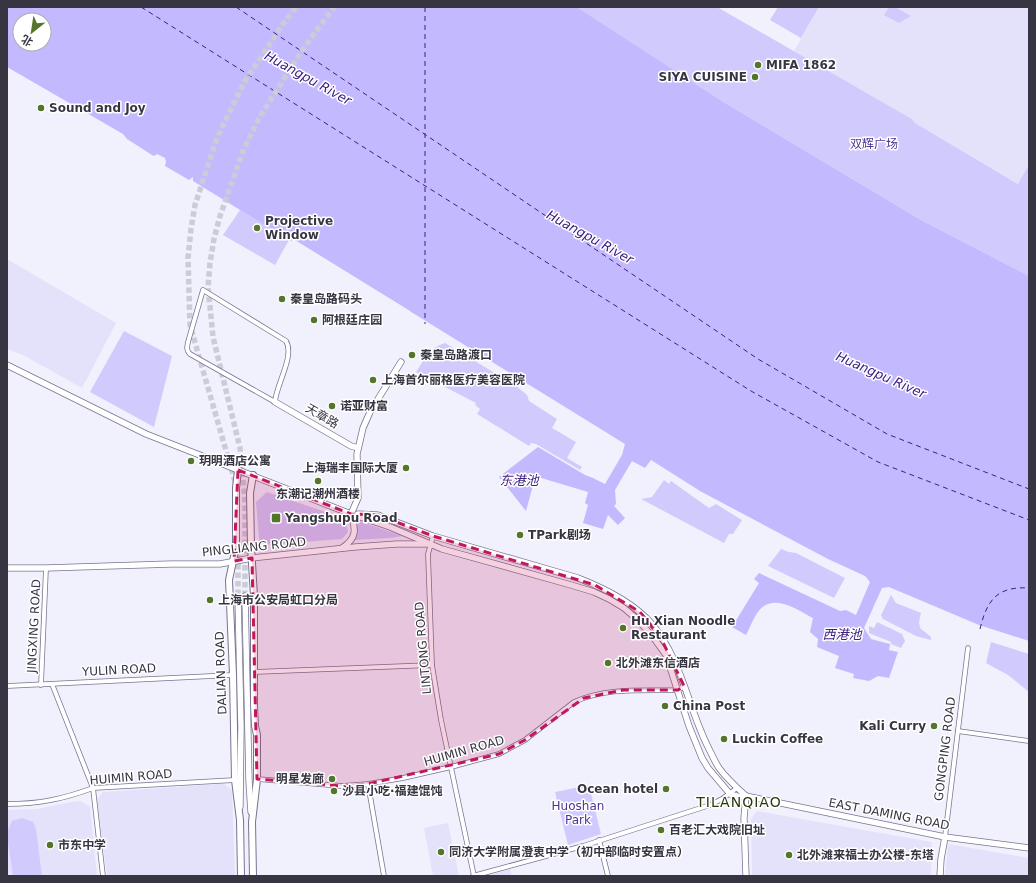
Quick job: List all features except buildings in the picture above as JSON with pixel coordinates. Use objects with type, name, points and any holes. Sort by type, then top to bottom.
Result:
[{"type":"main road","points":[[342,549],[348,544],[355,533],[355,525],[351,514],[358,498],[358,448],[363,428],[370,412],[401,362]]},
{"type":"main road","points":[[7,365],[146,434],[351,514],[390,527],[430,544],[594,592],[609,599],[624,608],[638,620],[666,655],[689,726],[702,758],[708,768],[730,794]]},
{"type":"main road","name":"天章路","points":[[275,402],[351,446],[358,448]]},
{"type":"main road","name":"DALIAN ROAD","points":[[238,470],[236,488],[236,547],[229,580],[235,780],[240,820],[240,876]]},
{"type":"main road","points":[[252,822],[257,779],[257,735],[255,726],[254,672],[254,596],[250,493],[253,475]]},
{"type":"main road","points":[[351,514],[378,515],[433,536],[578,578],[596,585],[613,594],[640,612],[652,624],[670,651],[684,686]]},
{"type":"main road","name":"PINGLIANG ROAD","points":[[7,568],[220,564],[252,558],[342,549],[398,544],[430,544]]},
{"type":"main road","points":[[246,596],[249,781],[252,822],[253,876]]},
{"type":"main road","points":[[238,597],[241,727],[240,820]]},
{"type":"main road","name":"EAST DAMING ROAD","points":[[684,686],[703,738],[718,766],[746,796]]},
{"type":"main road","name":"EAST DAMING ROAD","points":[[730,794],[945,837],[1029,848]]},
{"type":"main road","points":[[746,796],[744,818],[746,876]]},
{"type":"main road","name":"GONGPING ROAD","points":[[940,876],[945,837]]},
{"type":"street","points":[[203,290],[286,341],[289,346],[289,354],[276,393],[275,402],[190,354],[188,351],[187,346],[203,290]]},
{"type":"street","name":"LINTONG ROAD","points":[[433,536],[428,554],[432,665],[441,720],[474,876]]},
{"type":"street","name":"JINGXING ROAD","points":[[41,685],[46,568]]},
{"type":"street","name":"GONGPING ROAD","points":[[945,837],[968,648]]},
{"type":"street","points":[[254,672],[432,665]]},
{"type":"street","name":"YULIN ROAD","points":[[7,686],[233,675]]},
{"type":"street","name":"JINGXING ROAD","points":[[52,684],[93,788],[103,876]]},
{"type":"street","points":[[678,690],[684,686]]},
{"type":"street","name":"HUIMIN ROAD","points":[[257,779],[342,786],[368,784],[403,778],[499,754],[524,740],[574,702],[584,698],[623,690],[678,690]]},
{"type":"street","points":[[958,731],[1029,741]]},
{"type":"street","name":"HUIMIN ROAD","points":[[7,804],[49,802],[93,788],[235,780]]},
{"type":"street","points":[[368,784],[384,876]]},
{"type":"street","points":[[474,876],[599,840],[710,805],[730,794],[737,788]]},
{"type":"street","points":[[599,840],[608,876]]},
{"type":"highlighted area","points":[[238,470],[351,514],[378,515],[433,536],[595,585],[640,612],[660,636],[684,686],[678,690],[623,690],[584,698],[525,740],[499,754],[368,784],[342,786],[257,779],[252,558],[234,561]]},
{"type":"shaded area","points":[[819,7],[1029,7],[1029,165],[1019,184],[915,123],[912,119],[794,51]]},
{"type":"shaded area","points":[[7,259],[116,323],[82,388],[23,355],[7,349]]},
{"type":"shaded area","points":[[224,784],[232,790],[235,876],[107,876],[97,800],[103,792]]},
{"type":"shaded area","name":"市东中学","points":[[81,801],[90,807],[97,876],[7,876],[7,810],[37,809]]},
{"type":"shaded area","points":[[757,811],[932,842],[931,876],[752,876],[751,819]]},
{"type":"shaded area","name":"同济大学附属澄衷中学（初中部临时安置点）","points":[[448,823],[459,876],[433,876],[424,828]]},
{"type":"shaded area","points":[[948,844],[1029,858],[1029,876],[945,876]]},
{"type":"shaded area","points":[[510,869],[512,876],[486,876]]},
{"type":"green space","name":"双辉广场","points":[[577,7],[717,7],[912,119],[915,123],[1018,184],[1029,165],[1029,276],[921,220],[725,103]]},
{"type":"green space","points":[[778,7],[819,7],[801,38],[770,20]]},
{"type":"green space","points":[[889,7],[895,7],[911,16],[899,23],[884,15]]},
{"type":"green space","points":[[240,210],[289,240],[275,265],[223,235]]},
{"type":"green space","points":[[124,331],[172,356],[154,427],[90,392]]},
{"type":"green space","points":[[445,343],[516,386],[527,395],[529,401],[557,419],[552,428],[576,442],[567,458],[582,467],[580,470],[536,444],[531,443],[529,446],[477,414],[480,409],[475,405],[476,403],[416,372],[431,351]]},
{"type":"green space","points":[[664,480],[669,484],[671,481],[709,508],[716,504],[742,520],[733,534],[729,534],[724,543],[641,499],[652,497]]},
{"type":"green space","points":[[267,492],[346,519],[348,532],[342,539],[263,545],[259,539],[256,502]]},
{"type":"green space","points":[[358,521],[403,536],[355,540]]},
{"type":"green space","points":[[781,549],[796,553],[845,578],[834,598],[768,566]]},
{"type":"green space","points":[[891,595],[896,603],[921,613],[919,622],[920,628],[931,637],[931,640],[916,636],[883,619],[881,615]]},
{"type":"green space","points":[[877,622],[902,634],[905,641],[901,648],[869,633],[869,626],[874,628]]},
{"type":"green space","points":[[991,642],[1029,654],[1029,692],[1008,675],[986,663]]},
{"type":"green space","name":"Huoshan Park","points":[[589,785],[601,834],[568,845],[555,792]]},
{"type":"green space","points":[[22,818],[33,822],[36,829],[42,876],[13,876],[7,836],[12,821]]},
{"type":"water","points":[[7,7],[577,7],[725,103],[921,220],[1029,276],[1029,641],[979,625],[889,587],[882,588],[864,628],[871,639],[890,644],[889,650],[898,652],[889,678],[878,676],[869,681],[853,678],[854,674],[835,668],[839,656],[817,647],[818,639],[810,632],[813,618],[796,608],[783,604],[770,603],[764,606],[756,615],[746,635],[732,627],[759,583],[754,579],[759,573],[840,611],[846,610],[856,615],[870,582],[865,576],[828,559],[700,491],[651,460],[645,468],[632,461],[615,490],[616,504],[614,506],[625,518],[618,525],[608,515],[603,529],[583,523],[588,505],[585,503],[588,492],[538,477],[535,478],[526,511],[499,477],[538,447],[585,475],[605,484],[622,455],[625,444],[293,239],[292,241],[289,240],[193,181],[193,177],[189,180],[165,166],[165,158],[157,154],[154,156],[152,155],[127,139],[123,134],[7,67]]},
{"type":"pier","points":[[293,239],[410,311],[409,313],[293,242],[291,243]]},
{"type":"ferry route","points":[[141,7],[751,391],[878,462],[1029,520]]},
{"type":"ferry route","points":[[236,7],[758,359],[887,434],[1029,489]]},
{"type":"ferry route","points":[[425,7],[425,324]]},
{"type":"ferry route","points":[[980,629],[986,610],[995,597],[1001,592],[1009,589],[1029,588]]},
{"type":"tunnel","points":[[235,482],[190,325],[188,258],[191,229],[195,205],[217,138],[245,81],[296,7]]},
{"type":"tunnel","points":[[245,596],[245,501],[240,448],[213,337],[208,287],[210,263],[220,216],[243,151],[259,118],[303,49],[334,7]]},
{"type":"tunnel","points":[[238,547],[238,597]]},
{"type":"place","name":"MIFA 1862","points":[[758,65]]},
{"type":"place","name":"SIYA CUISINE","points":[[755,77]]},
{"type":"place","name":"Sound and Joy","points":[[41,108]]},
{"type":"place","name":"Projective Window","points":[[257,228]]},
{"type":"place","name":"秦皇岛路码头","points":[[282,299]]},
{"type":"place","name":"阿根廷庄园","points":[[314,320]]},
{"type":"place","name":"秦皇岛路渡口","points":[[412,355]]},
{"type":"place","name":"上海首尔丽格医疗美容医院","points":[[373,380]]},
{"type":"place","name":"诺亚财富","points":[[332,406]]},
{"type":"place","name":"玥明酒店公寓","points":[[191,461]]},
{"type":"place","name":"上海瑞丰国际大厦","points":[[406,468]]},
{"type":"place","name":"东潮记潮州酒楼","points":[[318,481]]},
{"type":"place","name":"Yangshupu Road","points":[[276,518]]},
{"type":"place","name":"TPark剧场","points":[[520,535]]},
{"type":"place","name":"上海市公安局虹口分局","points":[[210,600]]},
{"type":"place","name":"Hu Xian Noodle Restaurant","points":[[623,628]]},
{"type":"place","name":"北外滩东信酒店","points":[[608,663]]},
{"type":"place","name":"China Post","points":[[665,706]]},
{"type":"place","name":"Kali Curry","points":[[934,726]]},
{"type":"place","name":"Luckin Coffee","points":[[724,739]]},
{"type":"place","name":"明星发廊","points":[[332,779]]},
{"type":"place","name":"Ocean hotel","points":[[666,789]]},
{"type":"place","name":"沙县小吃·福建馄饨","points":[[334,791]]},
{"type":"place","name":"百老汇大戏院旧址","points":[[661,830]]},
{"type":"place","name":"市东中学","points":[[50,845]]},
{"type":"place","name":"同济大学附属澄衷中学（初中部临时安置点）","points":[[441,852]]},
{"type":"place","name":"北外滩来福士办公楼-东塔","points":[[789,855]]},
{"type":"district","name":"TILANQIAO","points":[[739,802]]},
{"type":"water label","name":"Huangpu River","points":[[308,78]]},
{"type":"water label","name":"Huangpu River","points":[[590,237]]},
{"type":"water label","name":"Huangpu River","points":[[881,375]]},
{"type":"water label","name":"东港池","points":[[519,480]]},
{"type":"water label","name":"西港池","points":[[842,634]]}]
